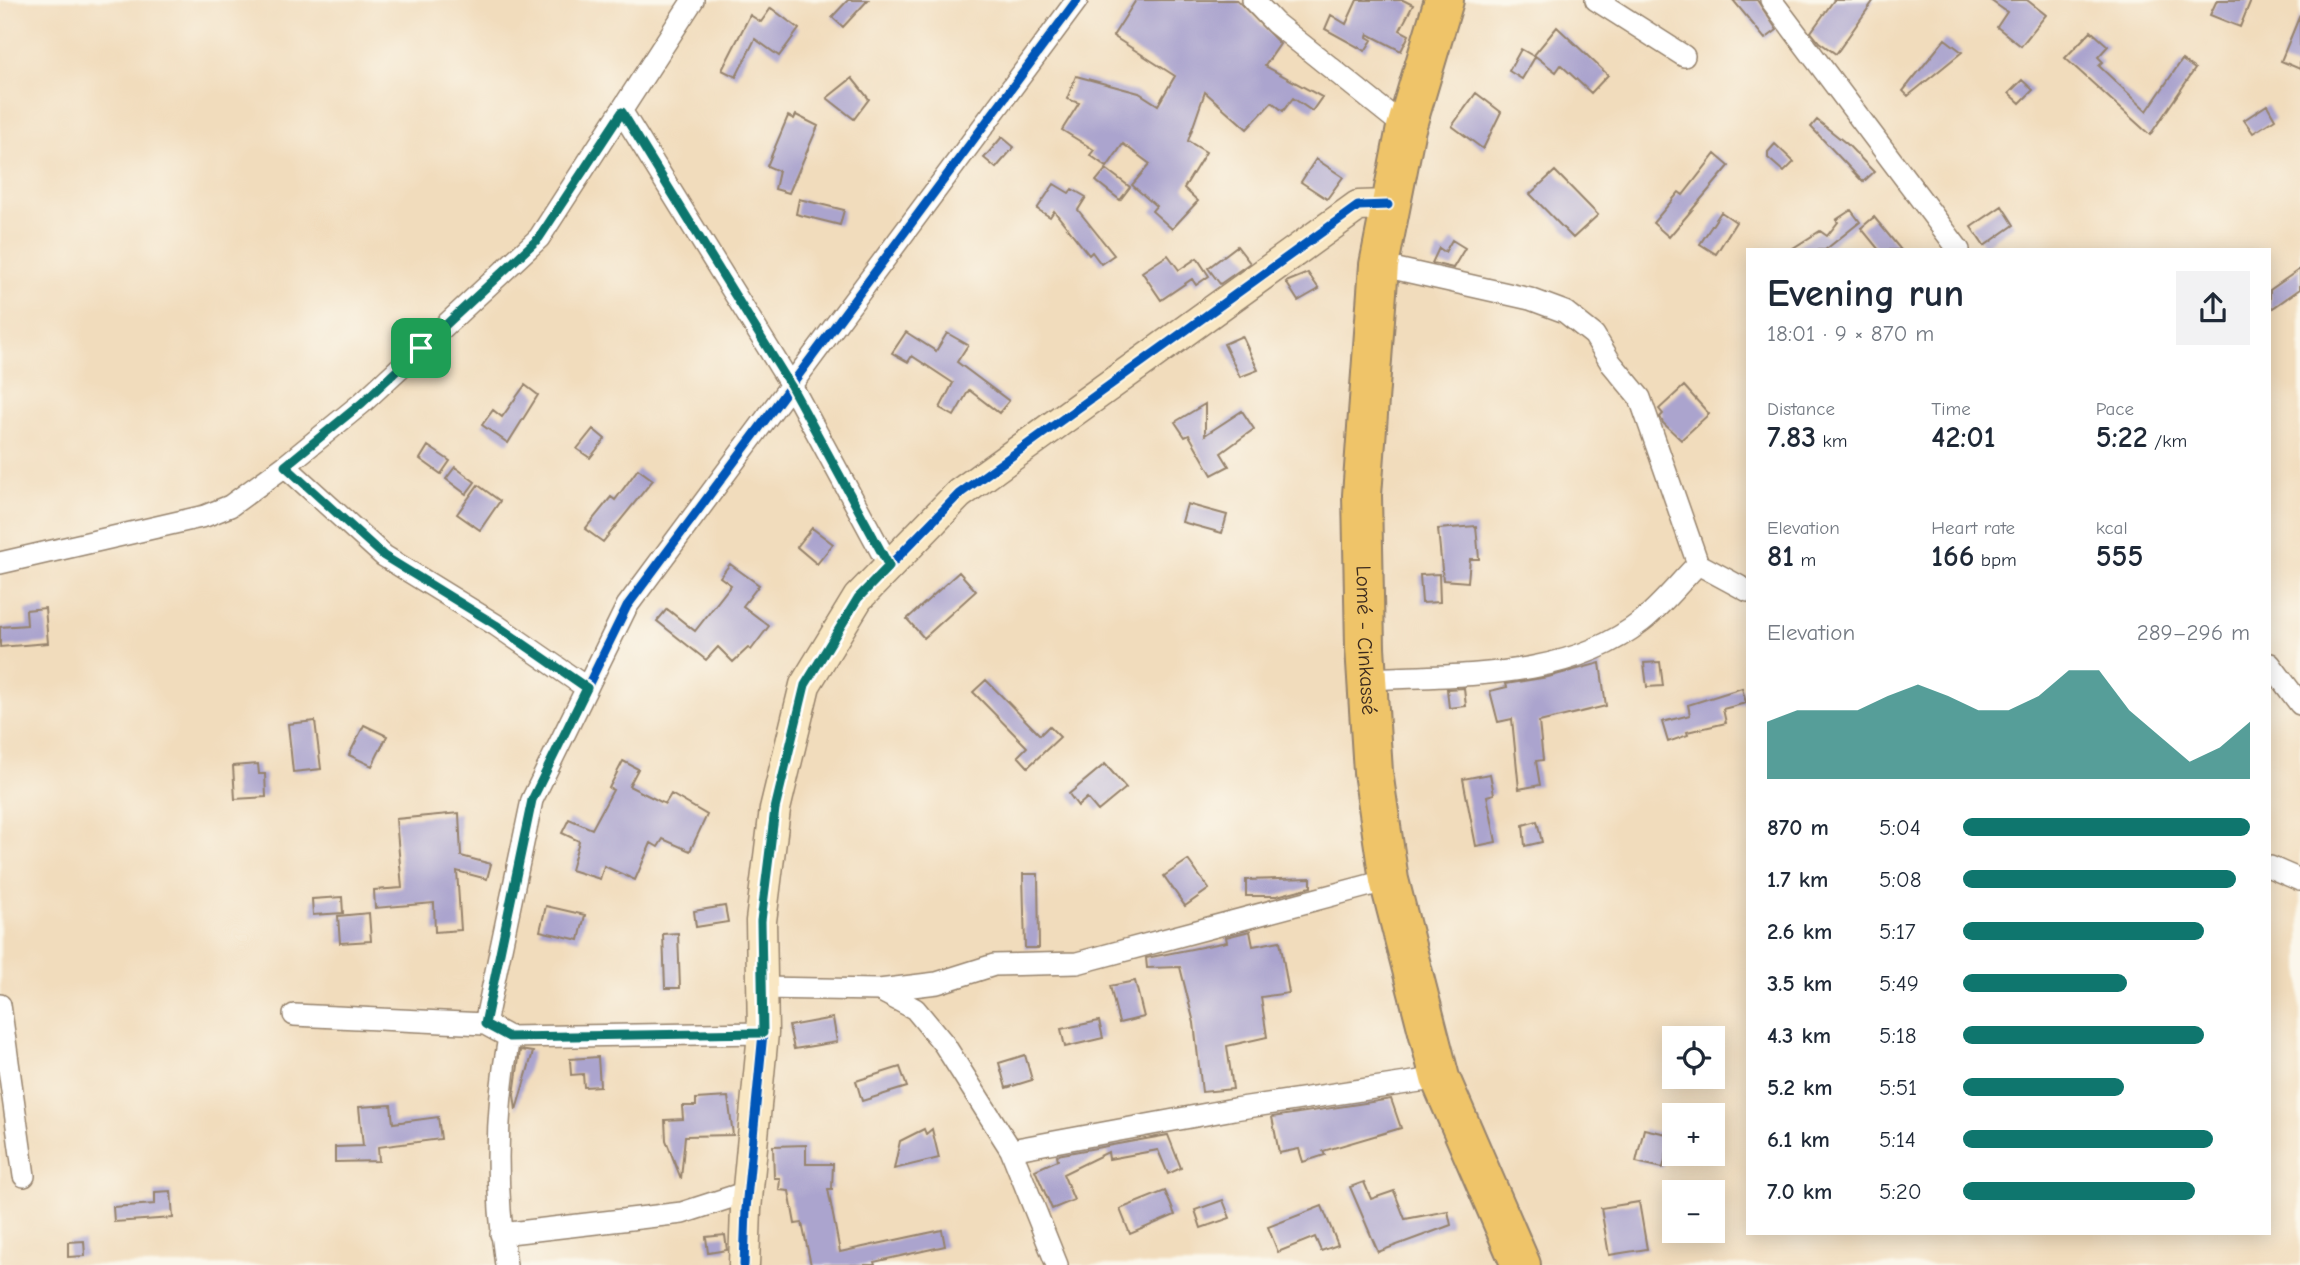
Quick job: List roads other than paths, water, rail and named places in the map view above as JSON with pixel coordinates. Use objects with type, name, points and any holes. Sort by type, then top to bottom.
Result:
[{"type":"highway","name":"Lomé - Cinkassé","points":[[1444,0],[1406,128],[1388,205],[1379,265],[1362,495],[1367,678],[1373,772],[1389,880],[1440,1078],[1521,1265]]},
{"type":"street","points":[[0,563],[205,516],[230,506],[285,466],[362,403],[539,238],[693,0]]},
{"type":"street","points":[[485,1024],[532,800],[627,606],[1077,0]]},
{"type":"street","points":[[1253,0],[1275,23],[1406,128]]},
{"type":"street","points":[[1596,0],[1684,56]]},
{"type":"street","points":[[1771,0],[1957,248]]},
{"type":"street","points":[[622,112],[791,386],[889,566]]},
{"type":"street","points":[[744,1265],[747,1192],[763,1033],[761,921],[775,809],[805,685],[858,598],[959,494],[1358,206],[1388,205]]},
{"type":"street","points":[[1379,265],[1531,299],[1565,312],[1594,335],[1611,363],[1640,398],[1698,564],[1746,590]]},
{"type":"street","points":[[285,466],[384,556],[496,625],[587,688]]},
{"type":"street","points":[[1367,678],[1512,671],[1595,650],[1642,621],[1698,564]]},
{"type":"street","points":[[2271,665],[2300,704]]},
{"type":"street","points":[[2271,867],[2300,880]]},
{"type":"street","points":[[761,988],[879,990],[937,983],[995,965],[1077,963],[1389,880]]},
{"type":"street","points":[[879,990],[915,1009],[937,1035],[1011,1150],[1057,1265]]},
{"type":"street","points":[[0,1005],[24,1176]]},
{"type":"street","points":[[294,1015],[485,1024],[509,1037],[763,1033]]},
{"type":"street","points":[[506,1265],[501,1234],[499,1091],[509,1037]]},
{"type":"street","points":[[1011,1150],[1234,1109],[1440,1078]]},
{"type":"street","points":[[501,1234],[682,1213],[747,1192]]}]
